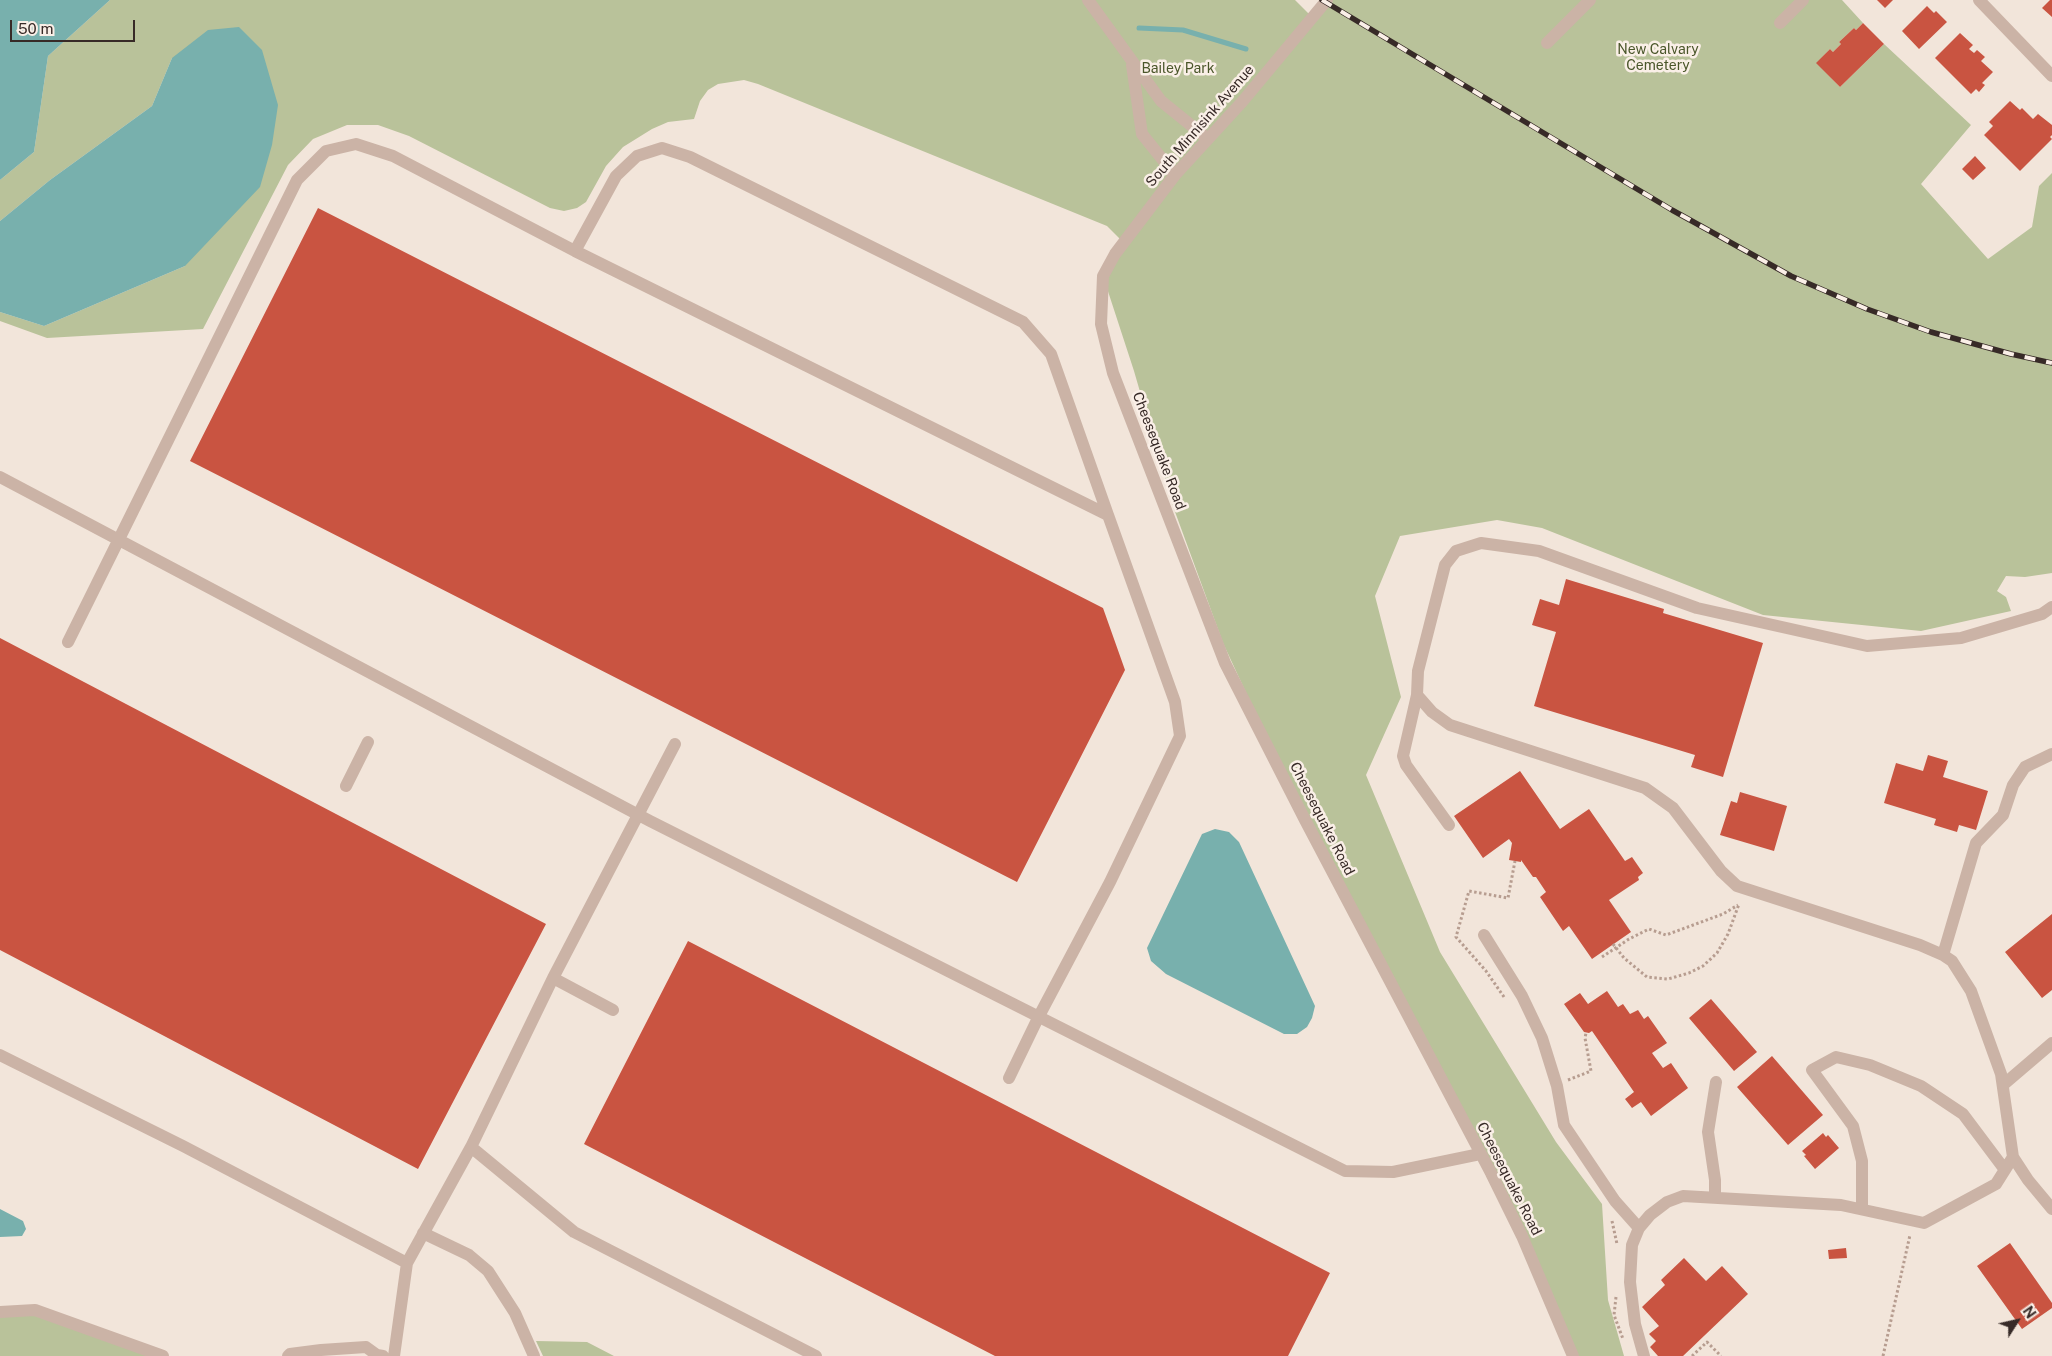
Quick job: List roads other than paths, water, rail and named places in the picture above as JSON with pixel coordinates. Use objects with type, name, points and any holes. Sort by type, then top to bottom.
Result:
[{"type":"street","points":[[1088,0],[1132,64],[1161,101],[1208,139]]},
{"type":"street","name":"South Minnisink Avenue","points":[[1103,276],[1115,254],[1175,175],[1242,102],[1327,0]]},
{"type":"street","points":[[1547,42],[1590,0]]},
{"type":"street","points":[[1780,23],[1803,0]]},
{"type":"street","points":[[1979,0],[2052,76]]},
{"type":"street","points":[[1132,64],[1142,134],[1175,175]]},
{"type":"street","points":[[68,642],[297,180],[326,151],[356,144],[393,156],[575,251],[1108,515]]},
{"type":"street","points":[[575,251],[616,176],[637,156],[662,148],[690,157],[1023,322],[1051,354],[1176,702],[1180,736],[1110,882],[1038,1018],[1009,1078]]},
{"type":"street","name":"Cheesequake Road","points":[[1103,276],[1100,324],[1113,374],[1225,663],[1522,1236],[1573,1356]]},
{"type":"street","points":[[0,477],[638,815],[1345,1171],[1392,1172],[1480,1154]]},
{"type":"street","points":[[1449,825],[1406,765],[1402,756],[1417,695],[1418,671],[1445,565],[1456,551],[1481,543],[1539,551],[1696,608],[1867,646],[1961,638],[2042,614],[2052,607]]},
{"type":"street","points":[[1417,695],[1432,712],[1450,725],[1645,788],[1673,808],[1721,871],[1737,886],[1920,945],[1952,961],[1971,991],[2001,1074],[2013,1156],[2028,1180],[2052,1209]]},
{"type":"street","points":[[346,786],[368,742]]},
{"type":"street","points":[[394,1356],[407,1263],[471,1147],[553,978],[675,744]]},
{"type":"street","points":[[1943,955],[1976,843],[2004,815],[2013,785],[2025,767],[2052,754]]},
{"type":"street","points":[[1484,935],[1522,996],[1542,1038],[1557,1086],[1564,1125],[1615,1201],[1639,1228]]},
{"type":"street","points":[[553,978],[613,1010]]},
{"type":"street","points":[[2003,1085],[2052,1043]]},
{"type":"street","points":[[0,1055],[183,1146],[407,1263]]},
{"type":"street","points":[[1862,1209],[1862,1161],[1853,1126],[1812,1070],[1836,1057],[1870,1065],[1921,1086],[1954,1108],[1962,1114],[2005,1170]]},
{"type":"street","points":[[1715,1198],[1715,1180],[1708,1132],[1716,1082]]},
{"type":"street","points":[[471,1147],[574,1232],[816,1356]]},
{"type":"street","points":[[1644,1356],[1635,1324],[1630,1282],[1632,1245],[1639,1228],[1650,1215],[1667,1202],[1683,1196],[1841,1205],[1924,1223],[1996,1184],[2013,1156]]},
{"type":"street","points":[[423,1233],[469,1255],[488,1271],[515,1313],[534,1356]]},
{"type":"street","points":[[0,1312],[35,1310],[163,1356]]},
{"type":"street","points":[[288,1356],[290,1354],[320,1350],[366,1347],[377,1356],[383,1356]]},
{"type":"water","points":[[0,0],[110,0],[48,56],[34,152],[0,180]]},
{"type":"water","points":[[239,27],[262,50],[278,105],[272,145],[260,187],[185,266],[44,326],[0,312],[0,221],[50,180],[152,106],[172,58],[208,30]]},
{"type":"water","points":[[1215,829],[1229,832],[1239,842],[1315,1006],[1307,1027],[1297,1034],[1284,1034],[1166,974],[1151,961],[1147,948],[1202,834]]},
{"type":"water","points":[[0,1209],[23,1221],[26,1229],[22,1236],[0,1237]]},
{"type":"waterway","points":[[1139,28],[1183,30],[1246,49]]},
{"type":"railway","points":[[1322,0],[1672,210],[1791,276],[1867,309],[1931,332],[2052,363]]},
{"type":"park label","name":"New Calvary Cemetery","points":[[1658,58]]},
{"type":"park label","name":"Bailey Park","points":[[1178,69]]}]
